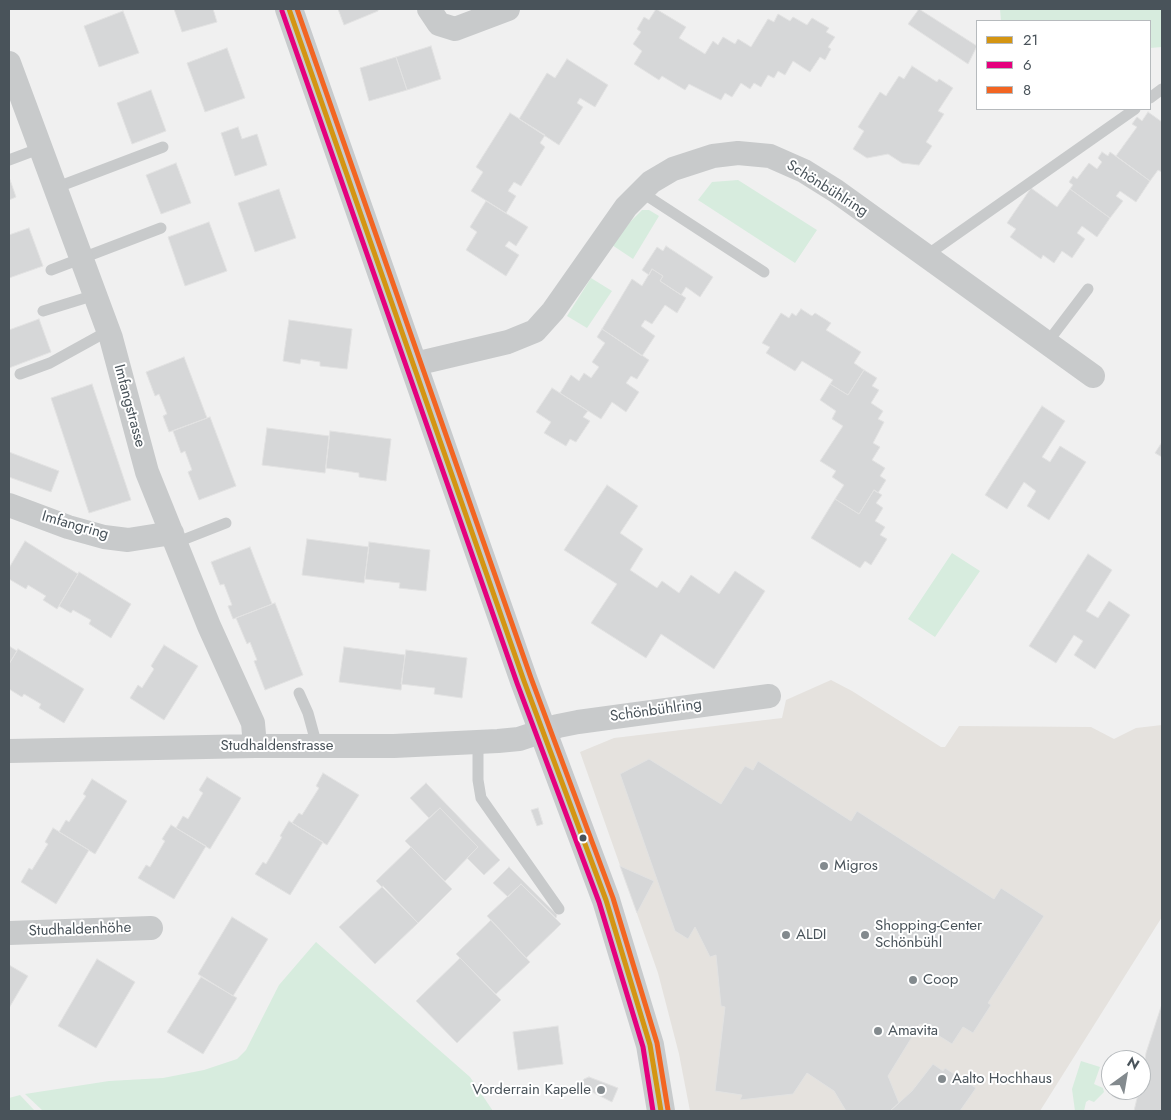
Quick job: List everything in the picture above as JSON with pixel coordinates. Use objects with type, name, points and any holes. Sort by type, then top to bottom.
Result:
[{"type":"street","points":[[289,9],[415,364],[524,681],[588,846],[629,972],[650,1046],[661,1111]]},
{"type":"street","points":[[429,9],[439,24],[455,29],[508,9]]},
{"type":"street","name":"Imfangstrasse","points":[[9,62],[108,330],[147,472],[209,626],[253,723],[255,746]]},
{"type":"street","name":"Schönbühlring","points":[[415,364],[508,342],[535,331],[553,311],[626,207],[651,182],[674,169],[713,156],[738,153],[770,156],[804,171],[828,186],[927,255],[1093,376]]},
{"type":"street","name":"Imfangring","points":[[9,505],[68,527],[104,537],[128,540],[173,538]]},
{"type":"street","name":"Schönbühlring","points":[[544,730],[585,721],[769,696]]},
{"type":"street","name":"Studhaldenstrasse","points":[[9,752],[255,746],[394,746],[519,739],[544,730]]},
{"type":"street","name":"Studhaldenhöhe","points":[[9,933],[150,928]]},
{"type":"lane","points":[[1151,97],[1162,89]]},
{"type":"lane","points":[[927,255],[1134,110]]},
{"type":"lane","points":[[55,188],[163,147]]},
{"type":"lane","points":[[9,160],[41,148]]},
{"type":"lane","points":[[641,192],[764,272]]},
{"type":"lane","points":[[50,270],[161,228]]},
{"type":"lane","points":[[1047,343],[1088,289]]},
{"type":"lane","points":[[43,311],[95,295]]},
{"type":"lane","points":[[20,374],[50,363],[108,330]]},
{"type":"lane","points":[[173,538],[226,523]]},
{"type":"lane","points":[[299,693],[308,713],[317,746]]},
{"type":"lane","points":[[478,742],[478,780],[481,798],[559,909]]},
{"type":"shaded area","points":[[831,680],[852,691],[941,747],[945,747],[959,726],[1091,727],[1114,739],[1136,728],[1162,725],[1162,917],[1040,1111],[690,1111],[679,1054],[658,973],[580,752],[614,738],[782,718],[786,700]]},
{"type":"green space","points":[[1000,9],[1162,9],[1162,47],[1151,48],[1151,20],[1001,20]]},
{"type":"green space","points":[[738,180],[817,230],[795,263],[698,200],[712,182]]},
{"type":"green space","points":[[642,210],[649,210],[659,216],[633,259],[612,245]]},
{"type":"green space","points":[[591,278],[612,291],[587,328],[567,316]]},
{"type":"green space","points":[[952,553],[980,571],[935,637],[908,619]]},
{"type":"green space","points":[[316,942],[470,1077],[493,1111],[43,1111],[25,1094],[109,1081],[163,1078],[204,1070],[237,1059],[246,1050],[279,985]]},
{"type":"green space","points":[[1081,1061],[1100,1067],[1094,1084],[1101,1087],[1101,1095],[1094,1102],[1089,1100],[1086,1102],[1084,1111],[1075,1111],[1072,1089]]},
{"type":"green space","points":[[20,1095],[35,1111],[9,1111],[9,1098]]},
{"type":"building","points":[[174,9],[213,9],[217,22],[182,32]]},
{"type":"building","points":[[338,9],[378,9],[378,11],[344,25]]},
{"type":"building","points":[[656,9],[686,27],[679,38],[705,54],[713,41],[718,45],[723,37],[735,44],[738,39],[751,47],[768,19],[774,22],[778,14],[790,21],[793,17],[807,25],[812,18],[829,28],[826,32],[835,37],[828,47],[831,49],[825,60],[820,57],[810,72],[793,61],[785,75],[778,71],[774,78],[768,75],[761,87],[754,83],[750,89],[741,83],[732,97],[725,93],[721,100],[689,84],[685,90],[662,76],[659,80],[634,64],[642,51],[633,44],[641,32],[637,29],[644,17],[649,20]]},
{"type":"building","points":[[919,9],[976,45],[968,64],[908,24]]},
{"type":"building","points":[[123,11],[139,53],[99,67],[84,26]]},
{"type":"building","points":[[431,46],[441,79],[407,90],[396,57]]},
{"type":"building","points":[[227,48],[245,98],[205,112],[187,63]]},
{"type":"building","points":[[396,57],[407,90],[369,101],[360,68]]},
{"type":"building","points":[[567,59],[608,85],[595,107],[580,98],[577,103],[583,107],[559,145],[519,119],[547,73],[555,78]]},
{"type":"building","points":[[912,66],[937,82],[939,79],[953,88],[938,111],[944,114],[926,142],[932,146],[919,165],[902,163],[888,154],[867,158],[853,149],[864,131],[858,127],[880,92],[886,96],[899,76],[904,79]]},
{"type":"building","points":[[151,90],[166,131],[132,144],[117,103]]},
{"type":"building","points":[[1148,112],[1162,122],[1162,172],[1158,170],[1150,181],[1116,156],[1137,127],[1132,124],[1137,117],[1142,121]]},
{"type":"building","points":[[510,113],[545,135],[540,143],[545,147],[521,186],[514,182],[508,191],[516,196],[506,213],[471,191],[483,172],[476,167]]},
{"type":"building","points":[[238,127],[242,139],[257,134],[267,165],[235,176],[221,133]]},
{"type":"building","points":[[1102,152],[1108,156],[1110,152],[1150,181],[1136,202],[1120,191],[1116,196],[1123,201],[1110,218],[1070,189],[1073,185],[1069,182],[1073,176],[1077,179],[1089,163],[1097,169],[1102,162],[1098,158]]},
{"type":"building","points":[[176,163],[191,203],[161,214],[146,175]]},
{"type":"building","points":[[9,177],[16,197],[9,200]]},
{"type":"building","points":[[1031,188],[1057,207],[1070,189],[1110,218],[1097,237],[1082,226],[1077,233],[1085,239],[1072,258],[1062,251],[1054,263],[1043,255],[1041,259],[1010,237],[1016,229],[1007,223]]},
{"type":"building","points":[[279,189],[296,238],[255,252],[238,203]]},
{"type":"building","points":[[486,201],[528,227],[516,246],[509,241],[505,246],[519,255],[506,276],[466,250],[477,232],[470,227]]},
{"type":"building","points":[[209,222],[227,271],[185,286],[168,237]]},
{"type":"building","points":[[29,228],[43,266],[9,278],[9,235]]},
{"type":"building","points":[[666,246],[713,277],[700,297],[686,287],[681,295],[660,281],[663,276],[652,269],[649,275],[642,270],[657,247],[663,251]]},
{"type":"building","points":[[652,269],[663,276],[660,281],[686,298],[677,313],[665,305],[652,324],[645,320],[641,326],[655,336],[642,356],[602,329],[632,279],[642,286]]},
{"type":"building","points":[[801,309],[812,316],[815,313],[831,323],[826,330],[861,352],[854,363],[864,370],[848,395],[830,384],[833,380],[802,361],[795,371],[766,353],[770,347],[762,343],[781,313],[789,318],[792,313],[796,316]]},
{"type":"building","points":[[39,319],[51,352],[9,368],[9,330]]},
{"type":"building","points":[[289,320],[352,329],[347,369],[320,366],[320,362],[301,359],[300,364],[283,361]]},
{"type":"building","points":[[602,329],[649,360],[637,379],[631,376],[626,383],[639,392],[626,412],[612,402],[601,419],[560,393],[571,375],[579,381],[584,373],[591,378],[599,367],[592,362],[605,343],[597,337]]},
{"type":"building","points":[[184,357],[207,418],[169,432],[163,416],[167,414],[159,394],[155,396],[146,372]]},
{"type":"building","points":[[864,370],[877,378],[872,386],[879,390],[871,403],[883,411],[878,419],[884,422],[873,443],[880,447],[872,460],[885,468],[880,476],[886,480],[878,493],[874,490],[859,514],[835,499],[844,485],[832,477],[836,471],[820,461],[843,426],[832,419],[836,411],[820,400],[830,384],[848,395]]},
{"type":"building","points":[[92,384],[131,500],[89,513],[51,398]]},
{"type":"building","points":[[552,388],[588,411],[583,417],[590,421],[576,442],[570,439],[566,446],[544,433],[551,422],[536,412]]},
{"type":"building","points":[[1042,406],[1065,421],[1042,457],[1050,462],[1060,446],[1086,462],[1049,520],[1027,506],[1036,491],[1024,482],[1007,509],[985,495]]},
{"type":"building","points":[[210,417],[236,486],[199,500],[188,472],[192,470],[185,451],[181,453],[173,431]]},
{"type":"building","points":[[267,428],[329,436],[325,473],[262,465]]},
{"type":"building","points":[[330,431],[391,439],[386,481],[359,477],[359,473],[326,468]]},
{"type":"building","points":[[1162,442],[1162,457],[1155,453]]},
{"type":"building","points":[[9,452],[59,471],[51,492],[9,477]]},
{"type":"building","points":[[607,485],[638,506],[620,533],[643,549],[630,570],[657,588],[662,581],[679,593],[691,575],[719,594],[735,571],[765,591],[714,669],[661,634],[646,658],[591,623],[617,584],[564,550]]},
{"type":"building","points":[[874,490],[882,495],[876,503],[883,508],[875,521],[885,527],[880,535],[887,539],[871,565],[865,561],[860,568],[811,538],[835,499],[859,514]]},
{"type":"building","points":[[307,539],[369,547],[364,583],[302,575]]},
{"type":"building","points":[[25,541],[78,574],[57,609],[43,600],[46,596],[28,585],[26,589],[9,579],[9,568]]},
{"type":"building","points":[[369,542],[430,550],[426,591],[399,588],[400,583],[365,579]]},
{"type":"building","points":[[250,547],[272,604],[233,619],[228,606],[232,605],[224,584],[220,585],[211,562]]},
{"type":"building","points":[[1088,554],[1112,570],[1086,611],[1098,618],[1109,601],[1130,615],[1095,669],[1074,655],[1083,641],[1074,635],[1056,663],[1029,646]]},
{"type":"building","points":[[79,572],[131,604],[111,638],[89,624],[91,620],[73,610],[71,613],[59,606]]},
{"type":"building","points":[[275,603],[303,675],[265,690],[254,661],[257,660],[250,642],[247,644],[236,618]]},
{"type":"building","points":[[164,645],[198,666],[164,720],[130,698],[138,685],[142,688],[154,669],[151,666]]},
{"type":"building","points":[[9,646],[17,651],[9,664]]},
{"type":"building","points":[[344,647],[405,655],[401,690],[339,682]]},
{"type":"building","points":[[18,649],[84,689],[64,723],[39,708],[41,704],[24,694],[22,697],[9,689],[9,664]]},
{"type":"building","points":[[406,650],[467,658],[462,698],[434,694],[435,688],[401,684]]},
{"type":"building","name":"Shopping-Center Schönbühl","points":[[649,759],[721,804],[745,766],[753,770],[758,761],[851,821],[857,811],[994,899],[1001,888],[1044,916],[988,1003],[991,1005],[973,1033],[963,1027],[952,1044],[920,1024],[888,1076],[899,1103],[890,1111],[846,1111],[834,1091],[807,1073],[793,1094],[740,1100],[742,1095],[715,1091],[725,1007],[721,1006],[716,955],[710,957],[695,927],[688,939],[675,931],[620,774]]},
{"type":"building","points":[[323,773],[359,795],[327,845],[292,823],[299,813],[302,815],[319,788],[316,786]]},
{"type":"building","points":[[207,777],[241,798],[210,849],[176,828],[183,816],[188,819],[203,793],[199,790]]},
{"type":"building","points":[[92,779],[127,801],[95,854],[59,832],[66,820],[69,822],[86,796],[83,794]]},
{"type":"building","points":[[426,783],[500,860],[484,875],[467,858],[478,847],[440,808],[429,818],[410,798]]},
{"type":"building","points":[[440,808],[478,847],[445,881],[405,841]]},
{"type":"building","points":[[538,808],[543,824],[537,826],[531,810]]},
{"type":"building","points":[[289,821],[323,842],[290,895],[255,874],[263,862],[266,864]]},
{"type":"building","points":[[171,825],[206,846],[174,899],[138,878],[146,865],[150,867],[165,841],[162,839]]},
{"type":"building","points":[[53,828],[89,850],[56,904],[21,882],[29,868],[32,870],[48,844],[45,842]]},
{"type":"building","points":[[411,847],[452,889],[418,923],[376,881]]},
{"type":"building","points":[[620,866],[654,881],[637,913]]},
{"type":"building","points":[[509,867],[557,915],[556,918],[521,884],[508,897],[493,883]]},
{"type":"building","points":[[521,884],[561,924],[526,958],[487,916]]},
{"type":"building","points":[[383,886],[418,923],[375,964],[339,927]]},
{"type":"building","points":[[232,917],[268,939],[233,996],[198,974]]},
{"type":"building","points":[[491,920],[530,962],[496,994],[456,954]]},
{"type":"building","points":[[460,958],[501,1000],[457,1043],[416,1001]]},
{"type":"building","points":[[97,959],[135,982],[96,1048],[58,1026]]},
{"type":"building","points":[[9,965],[28,976],[9,1008]]},
{"type":"building","points":[[201,977],[237,998],[203,1054],[167,1032]]},
{"type":"building","points":[[1162,1004],[1162,1111],[1134,1111],[1137,1100],[1151,1100],[1151,1050],[1147,1050]]},
{"type":"building","points":[[558,1026],[563,1064],[518,1070],[513,1032]]},
{"type":"building","name":"Aalto Hochhaus","points":[[933,1064],[943,1071],[945,1068],[976,1088],[960,1111],[890,1111],[912,1091]]},
{"type":"building","name":"Vorderrain Kapelle","points":[[589,1077],[618,1088],[612,1102],[584,1088],[582,1084],[584,1079]]},
{"type":"transit line","name":"21","points":[[289,9],[524,681],[606,900],[650,1045],[661,1111]]},
{"type":"transit line","name":"8","points":[[297,9],[531,678],[613,898],[657,1043],[668,1110]]},
{"type":"transit line","name":"6","points":[[282,11],[517,683],[599,902],[643,1047],[653,1111]]},
{"type":"place","name":"Migros","points":[[824,866]]},
{"type":"place","name":"ALDI","points":[[786,935]]},
{"type":"place","name":"Shopping-Center Schönbühl","points":[[865,935]]},
{"type":"place","name":"Coop","points":[[913,980]]},
{"type":"place","name":"Amavita","points":[[878,1031]]},
{"type":"place","name":"Aalto Hochhaus","points":[[942,1079]]},
{"type":"place","name":"Vorderrain Kapelle","points":[[601,1090]]}]
